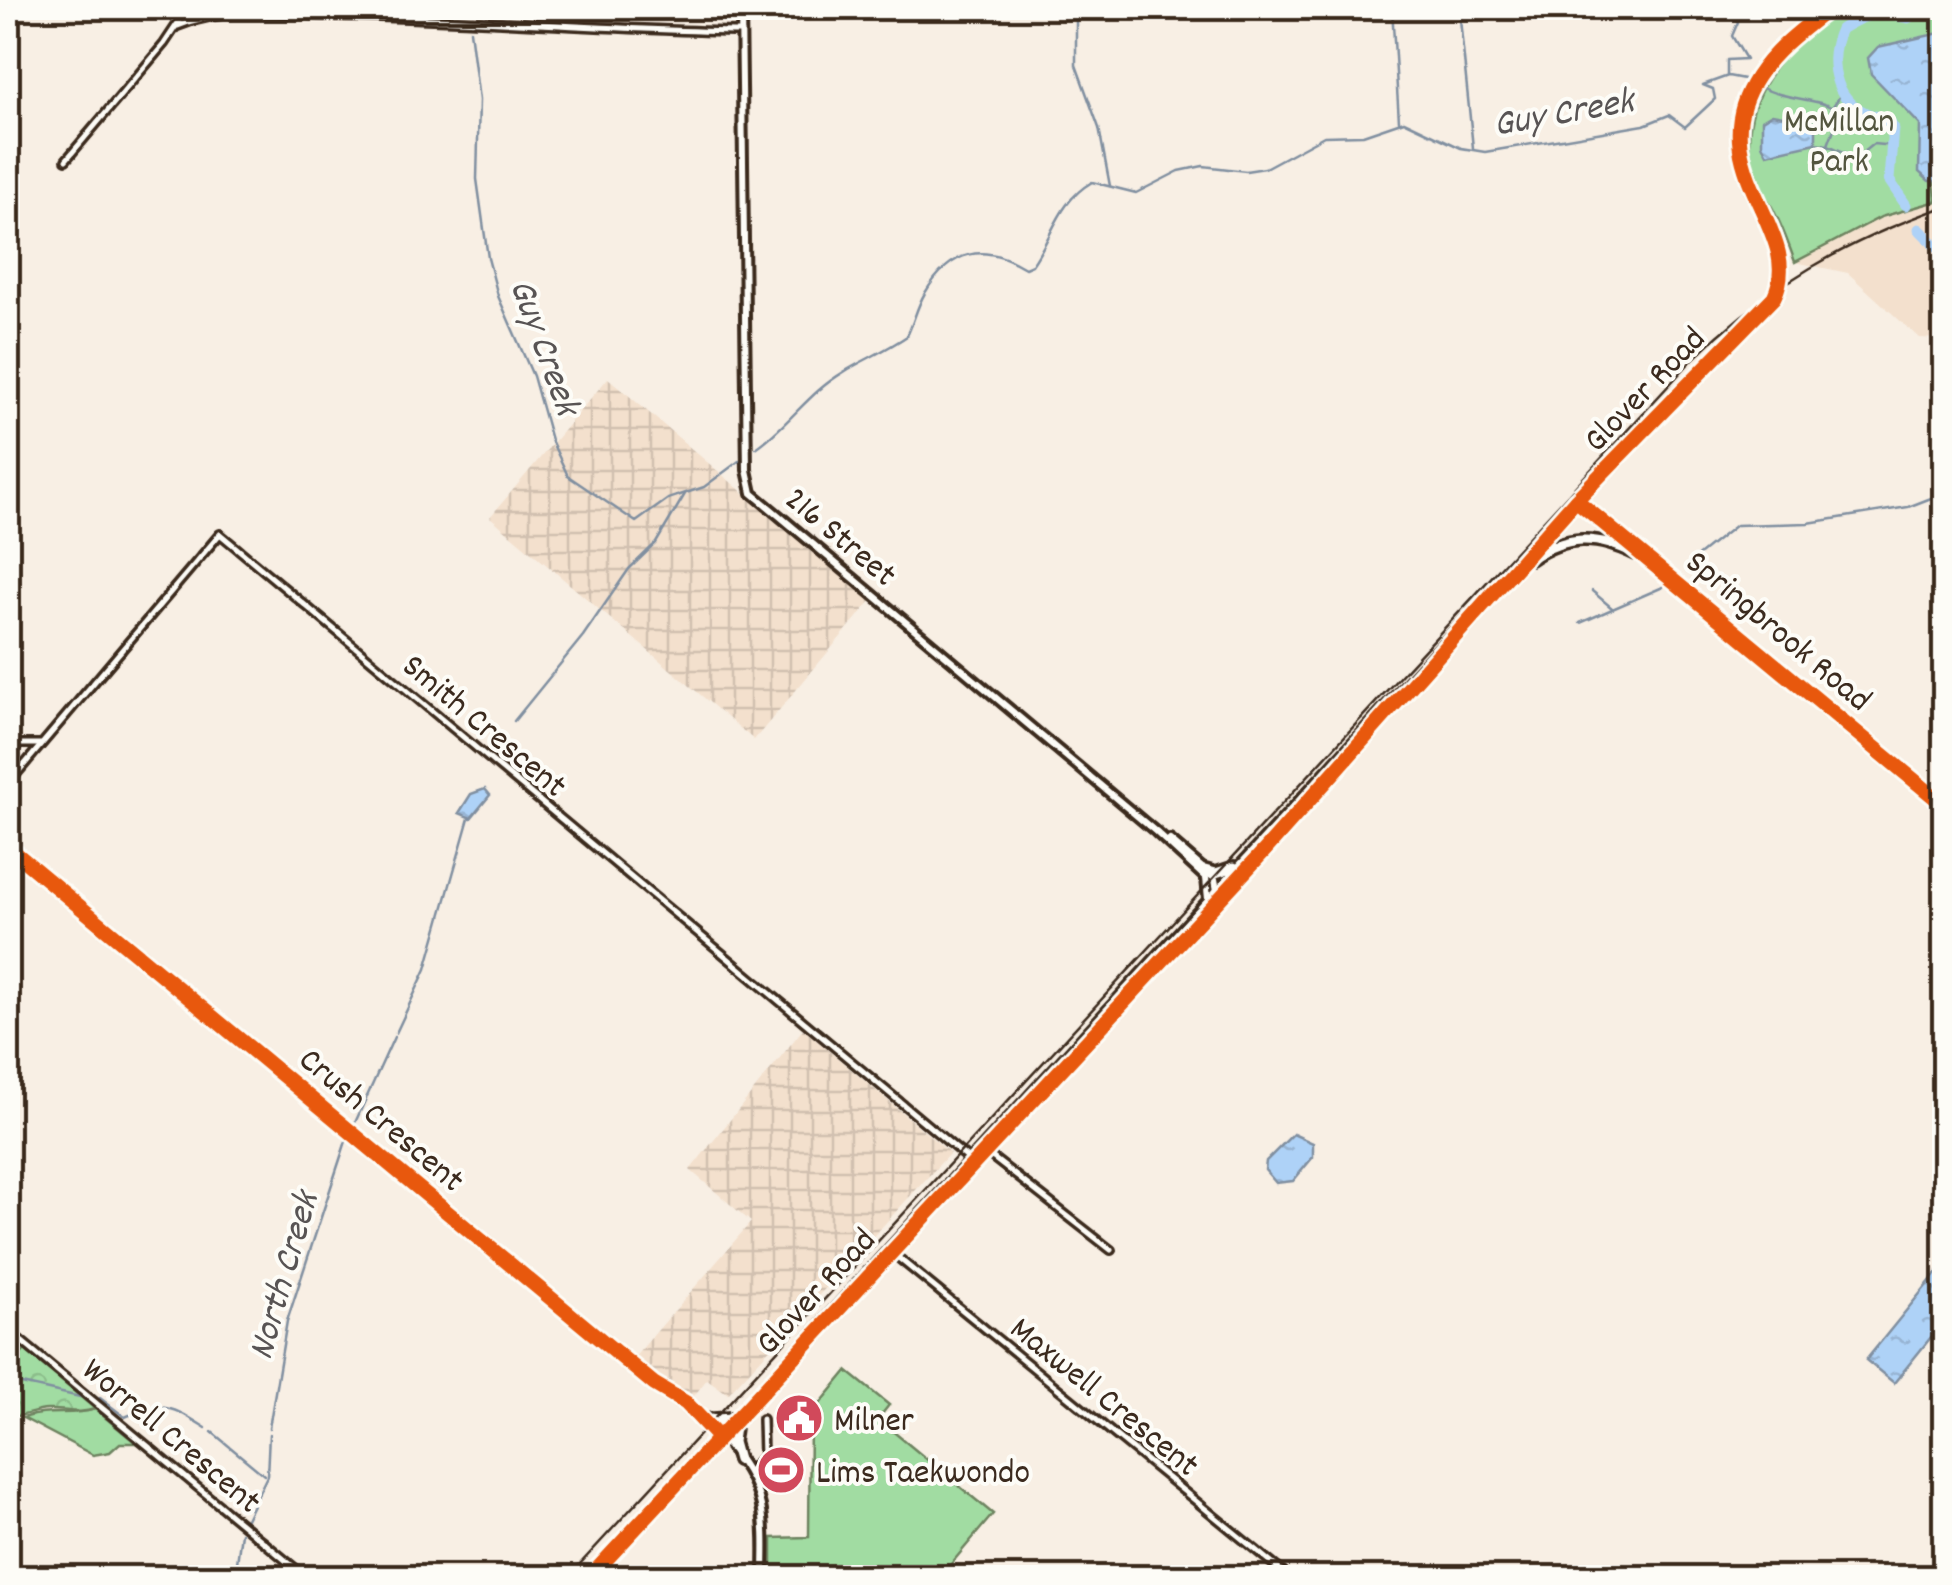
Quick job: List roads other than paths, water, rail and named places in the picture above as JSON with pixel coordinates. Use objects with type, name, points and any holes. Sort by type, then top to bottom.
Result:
[{"type":"highway","name":"Springbrook Road","points":[[1576,500],[1944,805]]},
{"type":"highway","name":"Glover Road","points":[[589,1578],[1576,500]]},
{"type":"highway","points":[[1519,566],[1556,544],[1589,538],[1614,543],[1656,565]]},
{"type":"highway","name":"Glover Road","points":[[1214,897],[1332,769]]},
{"type":"highway","points":[[1205,870],[1232,870],[1255,849]]},
{"type":"highway","points":[[703,1420],[720,1422],[738,1414]]},
{"type":"highway","points":[[738,1414],[733,1433],[738,1460]]},
{"type":"main road","name":"216 Street","points":[[741,8],[747,470],[752,493],[1156,832],[1206,878],[1214,897]]},
{"type":"main road","name":"Glover Road","points":[[1576,500],[1777,292],[1776,241],[1745,176],[1740,128],[1748,96],[1767,63],[1830,8]]},
{"type":"main road","points":[[1156,832],[1215,879],[1214,897]]},
{"type":"main road","name":"Crush Crescent","points":[[8,846],[703,1420],[718,1437]]},
{"type":"main road","points":[[718,1437],[748,1472],[763,1513],[764,1578]]},
{"type":"street","points":[[66,160],[178,26],[188,8]]},
{"type":"street","points":[[216,8],[223,14]]},
{"type":"street","points":[[178,26],[223,14],[487,18],[600,30],[742,32]]},
{"type":"street","name":"Smith Crescent","points":[[8,784],[220,534],[972,1162]]},
{"type":"street","points":[[8,744],[40,744]]},
{"type":"street","points":[[983,1150],[1111,1250]]},
{"type":"street","name":"Maxwell Crescent","points":[[890,1251],[1290,1578]]},
{"type":"street","name":"Worrell Crescent","points":[[8,1330],[307,1578]]},
{"type":"street","points":[[748,1472],[763,1456],[762,1419]]},
{"type":"water","points":[[1944,32],[1944,181],[1929,181],[1919,172],[1920,125],[1871,74],[1868,58],[1878,47]]},
{"type":"water","points":[[1772,114],[1816,122],[1816,143],[1767,154],[1762,144],[1762,120]]},
{"type":"water","points":[[485,789],[490,795],[471,818],[459,813],[471,794]]},
{"type":"water","points":[[1293,1134],[1313,1143],[1313,1157],[1293,1181],[1276,1183],[1265,1170],[1266,1161]]},
{"type":"water","points":[[1944,1264],[1944,1321],[1894,1383],[1866,1360]]},
{"type":"waterway","points":[[1076,8],[1076,65],[1099,128],[1110,186]]},
{"type":"waterway","points":[[1392,8],[1399,121]]},
{"type":"waterway","points":[[1463,8],[1460,19],[1473,148]]},
{"type":"waterway","name":"Guy Creek","points":[[1727,8],[1738,22],[1732,36],[1746,59],[1727,60],[1727,75]]},
{"type":"waterway","points":[[1906,205],[1889,180],[1893,128],[1846,98],[1836,77],[1834,53],[1841,29],[1858,19],[1880,14],[1908,18],[1922,8]]},
{"type":"waterway","points":[[1928,8],[1941,8]]},
{"type":"waterway","name":"Guy Creek","points":[[470,30],[479,100],[477,179],[488,258],[498,296],[533,376],[551,440],[568,476],[636,522],[668,499],[704,487],[739,461]]},
{"type":"waterway","name":"Guy Creek","points":[[756,448],[829,382],[907,336],[925,293],[957,259],[982,253],[1025,268],[1032,265],[1071,199],[1092,182],[1136,193],[1179,171],[1203,166],[1246,171],[1265,168],[1324,136],[1363,135],[1404,121],[1461,148],[1485,152],[1644,125],[1669,115],[1685,127],[1715,99],[1713,89],[1703,85],[1728,76],[1744,79]]},
{"type":"waterway","points":[[1762,88],[1831,107],[1834,129],[1828,145],[1848,154],[1851,162],[1873,144],[1894,146]]},
{"type":"waterway","points":[[1833,106],[1842,93]]},
{"type":"waterway","points":[[1816,143],[1827,145]]},
{"type":"waterway","points":[[1919,229],[1936,246],[1944,244]]},
{"type":"waterway","points":[[1690,562],[1736,525],[1808,523],[1908,507],[1944,493]]},
{"type":"waterway","name":"North Creek","points":[[514,721],[583,636],[629,569],[656,543],[685,494]]},
{"type":"waterway","points":[[1580,623],[1663,587]]},
{"type":"waterway","points":[[1592,591],[1612,608]]},
{"type":"waterway","name":"North Creek","points":[[396,1033],[426,969],[469,818]]},
{"type":"waterway","name":"North Creek","points":[[354,1125],[394,1037]]},
{"type":"waterway","name":"North Creek","points":[[269,1428],[287,1321],[347,1138]]},
{"type":"waterway","points":[[8,1381],[80,1397]]},
{"type":"waterway","points":[[100,1398],[125,1417],[167,1408],[206,1428]]},
{"type":"waterway","points":[[212,1432],[264,1475]]},
{"type":"waterway","name":"North Creek","points":[[246,1519],[267,1476],[269,1434]]},
{"type":"waterway","name":"North Creek","points":[[235,1578],[241,1533]]},
{"type":"railway","points":[[567,1578],[1694,358],[1750,309],[1810,268],[1874,235],[1944,207]]},
{"type":"place","name":"Milner","points":[[799,1418]]},
{"type":"place","name":"Lims Taekwondo","points":[[781,1470]]},
{"type":"park label","name":"McMillan Park","points":[[1839,139]]}]
